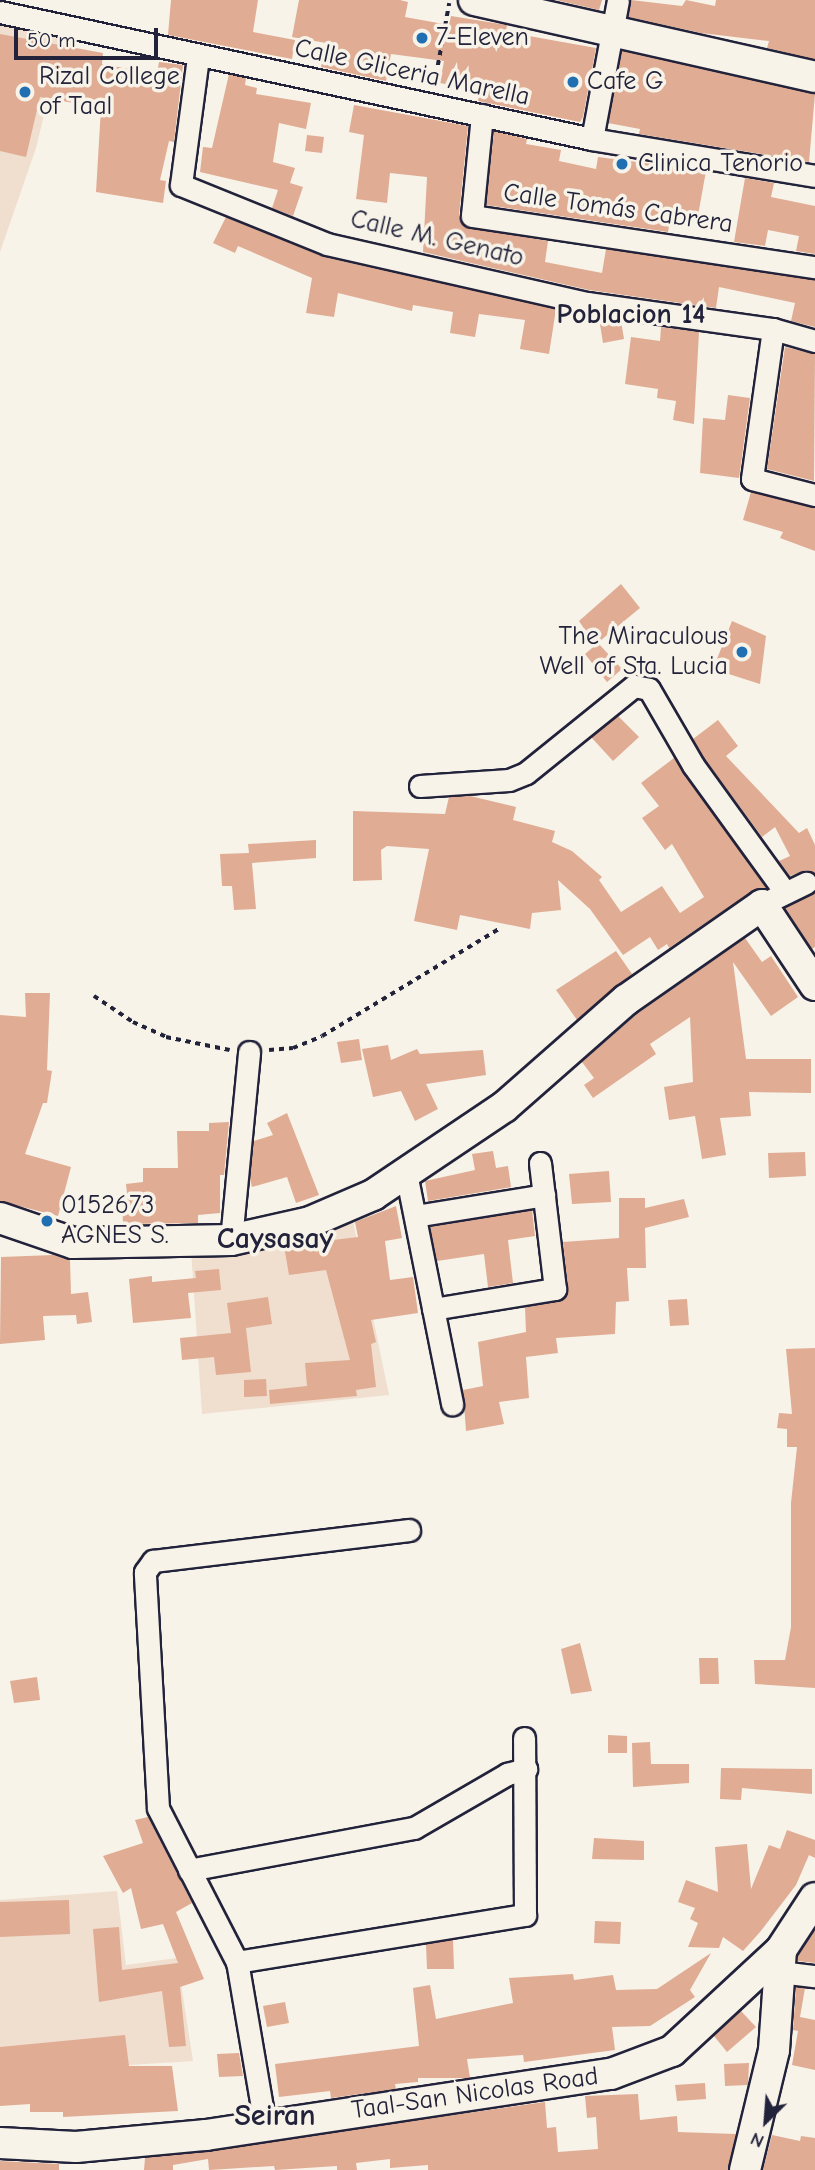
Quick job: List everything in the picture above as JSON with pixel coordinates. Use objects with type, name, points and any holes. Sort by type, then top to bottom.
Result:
[{"type":"main road","points":[[474,0],[815,77]]},
{"type":"main road","points":[[0,1218],[73,1243],[231,1240],[310,1222],[373,1195],[504,1107],[626,1000],[774,899],[815,985]]},
{"type":"main road","points":[[745,2170],[774,2050],[780,1961],[815,1898]]},
{"type":"main road","name":"Taal-San Nicolas Road","points":[[0,2144],[76,2147],[264,2125],[611,2074],[672,2051],[780,1961]]},
{"type":"street","points":[[592,139],[618,0]]},
{"type":"street","name":"Calle Gliceria Marella","points":[[0,12],[198,57],[592,139],[815,176]]},
{"type":"street","name":"Calle M. Genato","points":[[198,57],[181,185],[327,244],[587,303],[773,329],[815,341]]},
{"type":"street","name":"Calle Tomás Cabrera","points":[[482,115],[472,216],[815,267]]},
{"type":"street","points":[[773,329],[752,479],[815,495]]},
{"type":"street","points":[[419,786],[509,780],[526,773],[634,686],[649,689],[774,899],[806,883]]},
{"type":"street","points":[[231,1240],[249,1052]]},
{"type":"street","points":[[433,1309],[555,1289],[540,1163]]},
{"type":"street","points":[[406,1173],[452,1404]]},
{"type":"street","points":[[415,1216],[544,1195]]},
{"type":"street","points":[[264,2125],[237,1962],[158,1808],[145,1572],[153,1561],[409,1530]]},
{"type":"street","points":[[237,1962],[526,1915],[524,1738]]},
{"type":"street","points":[[189,1870],[414,1828],[507,1774],[526,1769]]},
{"type":"street","points":[[780,1961],[815,1976]]},
{"type":"path","points":[[430,104],[450,0]]},
{"type":"path","points":[[94,996],[133,1022],[166,1037],[210,1049],[249,1052],[293,1048],[322,1036],[500,928]]},
{"type":"shaded area","name":"Rizal College of Taal","points":[[0,23],[63,36],[36,148],[0,252]]},
{"type":"shaded area","points":[[352,1217],[389,1395],[202,1414],[191,1249],[275,1246]]},
{"type":"shaded area","points":[[117,1891],[126,1965],[177,1958],[193,2061],[0,2073],[0,1900]]},
{"type":"building","points":[[171,0],[258,0],[253,32],[295,40],[292,59],[168,35]]},
{"type":"building","points":[[299,0],[400,0],[408,2],[405,17],[449,25],[451,16],[507,25],[506,32],[596,48],[583,117],[580,122],[478,101],[480,91],[440,83],[444,61],[391,54],[386,81],[321,67],[326,43],[292,37]]},
{"type":"building","points":[[556,0],[602,0],[599,10]]},
{"type":"building","points":[[631,0],[682,6],[686,0],[715,6],[716,0],[815,0],[815,59],[767,48],[769,41],[701,33],[628,17]]},
{"type":"building","points":[[0,34],[103,53],[102,64],[157,74],[159,62],[183,65],[174,142],[169,141],[160,180],[166,181],[163,203],[96,192],[101,108],[40,97],[26,157],[0,151]]},
{"type":"building","points":[[622,51],[815,94],[809,162],[639,134],[640,129],[608,123]]},
{"type":"building","points":[[229,74],[246,78],[245,85],[257,88],[256,94],[311,103],[306,129],[279,123],[273,162],[295,168],[290,183],[303,187],[293,216],[272,208],[278,190],[200,172],[203,147],[212,148]]},
{"type":"building","points":[[354,105],[468,126],[459,215],[465,227],[548,241],[545,262],[602,273],[606,249],[815,280],[815,327],[791,321],[795,303],[719,287],[716,308],[589,290],[423,252],[427,177],[390,173],[387,203],[356,199],[364,135],[349,132]]},
{"type":"building","points":[[494,131],[527,139],[526,144],[561,150],[559,161],[596,169],[598,157],[706,171],[697,221],[671,216],[668,232],[486,205]]},
{"type":"building","points":[[307,135],[324,137],[322,153],[305,151]]},
{"type":"building","points":[[745,178],[774,183],[771,197],[815,206],[815,254],[796,251],[799,236],[768,230],[765,246],[734,242]]},
{"type":"building","points":[[226,217],[324,257],[556,309],[549,354],[520,349],[525,320],[479,314],[475,337],[450,333],[453,312],[413,305],[412,311],[338,293],[334,317],[306,313],[312,278],[238,246],[235,253],[213,243]]},
{"type":"building","points":[[599,318],[621,321],[624,339],[603,343]]},
{"type":"building","points":[[661,327],[699,332],[694,424],[673,420],[676,401],[657,398],[658,389],[625,384],[631,337],[660,341]]},
{"type":"building","points":[[785,347],[815,354],[814,481],[767,469]]},
{"type":"building","points":[[728,395],[750,398],[739,478],[700,473],[703,418],[725,420]]},
{"type":"building","points":[[751,492],[815,508],[815,551],[780,538],[783,532],[743,520]]},
{"type":"building","points":[[621,584],[640,608],[595,645],[579,621]]},
{"type":"building","name":"The Miraculous Well of Sta. Lucia","points":[[732,621],[766,636],[760,684],[713,669]]},
{"type":"building","points":[[598,643],[622,669],[607,682],[585,654]]},
{"type":"building","points":[[618,716],[639,737],[613,761],[591,737]]},
{"type":"building","points":[[718,720],[738,746],[726,756],[799,833],[807,828],[815,845],[815,874],[806,870],[790,876],[779,861],[790,856],[775,827],[762,837],[704,758],[693,739]]},
{"type":"building","points":[[674,758],[766,888],[752,891],[669,948],[667,944],[658,950],[650,937],[623,955],[590,909],[558,880],[561,910],[532,913],[530,929],[460,915],[457,930],[414,921],[429,849],[387,846],[381,850],[382,880],[353,881],[353,811],[445,814],[449,797],[470,796],[516,807],[513,820],[555,831],[552,842],[572,851],[602,877],[599,880],[621,912],[662,886],[680,913],[704,897],[672,844],[665,850],[642,818],[659,806],[641,783]]},
{"type":"building","points":[[316,840],[316,858],[252,863],[256,909],[234,910],[232,886],[222,886],[220,854],[249,853],[248,844]]},
{"type":"building","points":[[815,892],[815,947],[812,949],[785,908]]},
{"type":"building","points":[[745,938],[762,962],[771,956],[798,997],[771,1016],[733,962],[746,1059],[811,1059],[811,1093],[749,1092],[751,1116],[720,1118],[726,1155],[702,1159],[695,1116],[669,1120],[664,1087],[693,1082],[690,1017],[650,1044],[656,1054],[593,1098],[584,1085],[594,1078],[582,1062],[637,1014]]},
{"type":"building","points":[[616,951],[632,974],[577,1020],[556,990]]},
{"type":"building","points":[[25,993],[50,993],[47,1070],[52,1071],[47,1103],[43,1103],[25,1154],[71,1167],[58,1216],[0,1201],[0,1015],[26,1017]]},
{"type":"building","points":[[359,1039],[362,1060],[341,1063],[337,1042]]},
{"type":"building","points":[[388,1045],[391,1060],[417,1049],[420,1054],[483,1050],[486,1075],[426,1084],[438,1109],[415,1121],[401,1091],[373,1097],[362,1049]]},
{"type":"building","points":[[287,1113],[319,1195],[296,1203],[287,1177],[252,1187],[250,1179],[254,1141],[273,1135],[267,1123]]},
{"type":"building","points":[[229,1122],[224,1175],[220,1175],[220,1213],[198,1215],[198,1223],[123,1224],[122,1204],[128,1204],[126,1184],[143,1182],[143,1168],[178,1168],[177,1131],[209,1131],[209,1123]]},
{"type":"building","points":[[493,1151],[496,1168],[508,1166],[511,1187],[428,1201],[425,1181],[475,1170],[472,1154]]},
{"type":"building","points":[[805,1152],[806,1176],[769,1178],[768,1153]]},
{"type":"building","points":[[609,1171],[611,1202],[572,1204],[569,1174]]},
{"type":"building","points":[[619,1198],[645,1198],[645,1208],[684,1199],[689,1217],[645,1228],[646,1268],[627,1268],[629,1301],[616,1302],[615,1334],[556,1338],[558,1353],[526,1357],[529,1398],[499,1402],[504,1424],[466,1431],[463,1390],[483,1386],[478,1342],[526,1332],[525,1307],[564,1299],[568,1287],[563,1242],[619,1238]]},
{"type":"building","points":[[396,1206],[402,1238],[385,1241],[390,1280],[413,1277],[418,1313],[371,1320],[376,1342],[371,1344],[376,1387],[356,1390],[357,1396],[270,1404],[269,1390],[307,1386],[305,1363],[350,1360],[326,1270],[289,1275],[284,1246],[358,1237],[355,1222]]},
{"type":"building","points":[[532,1210],[535,1236],[508,1240],[513,1283],[488,1287],[484,1254],[437,1261],[430,1227]]},
{"type":"building","points":[[53,1255],[70,1260],[71,1294],[88,1292],[92,1322],[77,1324],[76,1315],[43,1316],[45,1340],[0,1344],[1,1257]]},
{"type":"building","points":[[219,1269],[221,1290],[188,1293],[191,1318],[133,1323],[129,1279],[152,1276],[152,1282],[196,1278],[195,1271]]},
{"type":"building","points":[[268,1297],[272,1324],[246,1328],[251,1372],[216,1375],[214,1357],[182,1360],[180,1338],[231,1333],[227,1303]]},
{"type":"building","points":[[687,1299],[689,1325],[670,1326],[668,1300]]},
{"type":"building","points":[[815,1348],[815,1688],[755,1684],[754,1660],[785,1660],[791,1627],[791,1503],[797,1447],[787,1447],[787,1429],[777,1428],[779,1413],[792,1414],[786,1349]]},
{"type":"building","points":[[266,1379],[267,1396],[244,1397],[244,1380]]},
{"type":"building","points":[[580,1643],[592,1691],[571,1694],[561,1649]]},
{"type":"building","points":[[699,1658],[718,1658],[719,1684],[700,1684]]},
{"type":"building","points":[[37,1677],[40,1700],[14,1703],[10,1681]]},
{"type":"building","points":[[608,1735],[627,1736],[627,1753],[608,1753]]},
{"type":"building","points":[[650,1742],[651,1764],[689,1764],[689,1783],[633,1787],[632,1743]]},
{"type":"building","points":[[721,1768],[812,1769],[812,1794],[742,1788],[741,1800],[720,1799]]},
{"type":"building","points":[[148,1817],[192,1903],[176,1912],[204,1979],[180,1987],[186,2046],[169,2047],[162,1991],[99,2002],[93,1929],[119,1927],[122,1970],[178,1963],[163,1924],[141,1929],[131,1888],[123,1893],[103,1856],[143,1843],[135,1820]]},
{"type":"building","points":[[787,1830],[815,1840],[815,1858],[809,1855],[796,1885],[760,1932],[743,1951],[723,1937],[719,1948],[688,1947],[698,1923],[690,1919],[695,1908],[678,1902],[686,1880],[718,1892],[715,1847],[747,1844],[751,1889],[769,1845],[780,1849]]},
{"type":"building","points":[[594,1838],[644,1841],[644,1860],[592,1859]]},
{"type":"building","points":[[69,1900],[70,1934],[0,1937],[0,1902]]},
{"type":"building","points":[[595,1921],[621,1922],[620,1944],[594,1943]]},
{"type":"building","points":[[815,1930],[815,1963],[798,1961],[798,1956]]},
{"type":"building","points":[[453,1940],[454,1969],[427,1969],[426,1944]]},
{"type":"building","points":[[711,1953],[690,1990],[695,1997],[650,2026],[612,2027],[615,2050],[524,2062],[523,2055],[467,2059],[470,2078],[418,2078],[418,2082],[395,2084],[396,2089],[331,2098],[330,2091],[279,2097],[275,2064],[419,2046],[413,1988],[430,1985],[436,2019],[513,2003],[509,1978],[573,1974],[574,1980],[613,1975],[616,1990],[657,1989]]},
{"type":"building","points":[[796,1987],[815,1989],[805,1988],[800,2017],[815,2020],[815,2070],[792,2065],[798,2031],[793,2030]]},
{"type":"building","points":[[285,2002],[289,2023],[267,2027],[263,2006]]},
{"type":"building","points":[[741,2011],[756,2027],[727,2052],[714,2036]]},
{"type":"building","points":[[125,2035],[129,2066],[172,2066],[178,2111],[63,2117],[63,2112],[30,2112],[30,2104],[0,2106],[0,2047]]},
{"type":"building","points":[[239,2053],[243,2076],[219,2077],[217,2054]]},
{"type":"building","points":[[749,2063],[748,2085],[725,2086],[724,2064]]},
{"type":"building","points":[[705,2083],[706,2099],[677,2101],[675,2085]]},
{"type":"building","points":[[638,2094],[640,2120],[677,2116],[678,2132],[736,2134],[728,2170],[428,2170],[428,2165],[390,2168],[390,2159],[356,2163],[357,2170],[337,2170],[337,2166],[275,2170],[274,2166],[209,2170],[208,2159],[173,2165],[173,2170],[144,2170],[145,2158],[545,2102],[547,2128],[556,2127],[558,2152],[598,2149],[596,2117],[587,2118],[585,2096]]},
{"type":"building","points":[[772,2135],[800,2141],[801,2136],[815,2138],[815,2170],[763,2170]]},
{"type":"building","points":[[0,2161],[59,2164],[59,2170],[0,2170]]},
{"type":"place","name":"7-Eleven","points":[[422,38]]},
{"type":"place","name":"Cafe G","points":[[573,82]]},
{"type":"place","name":"Rizal College of Taal","points":[[25,92]]},
{"type":"place","name":"Clinica Tenorio","points":[[622,164]]},
{"type":"place","name":"The Miraculous Well of Sta. Lucia","points":[[742,652]]},
{"type":"place","name":"0152673 AGNES S.","points":[[47,1221]]},
{"type":"district","name":"Poblacion 14","points":[[631,314]]},
{"type":"district","name":"Caysasay","points":[[275,1239]]},
{"type":"district","name":"Seiran","points":[[275,2116]]}]
